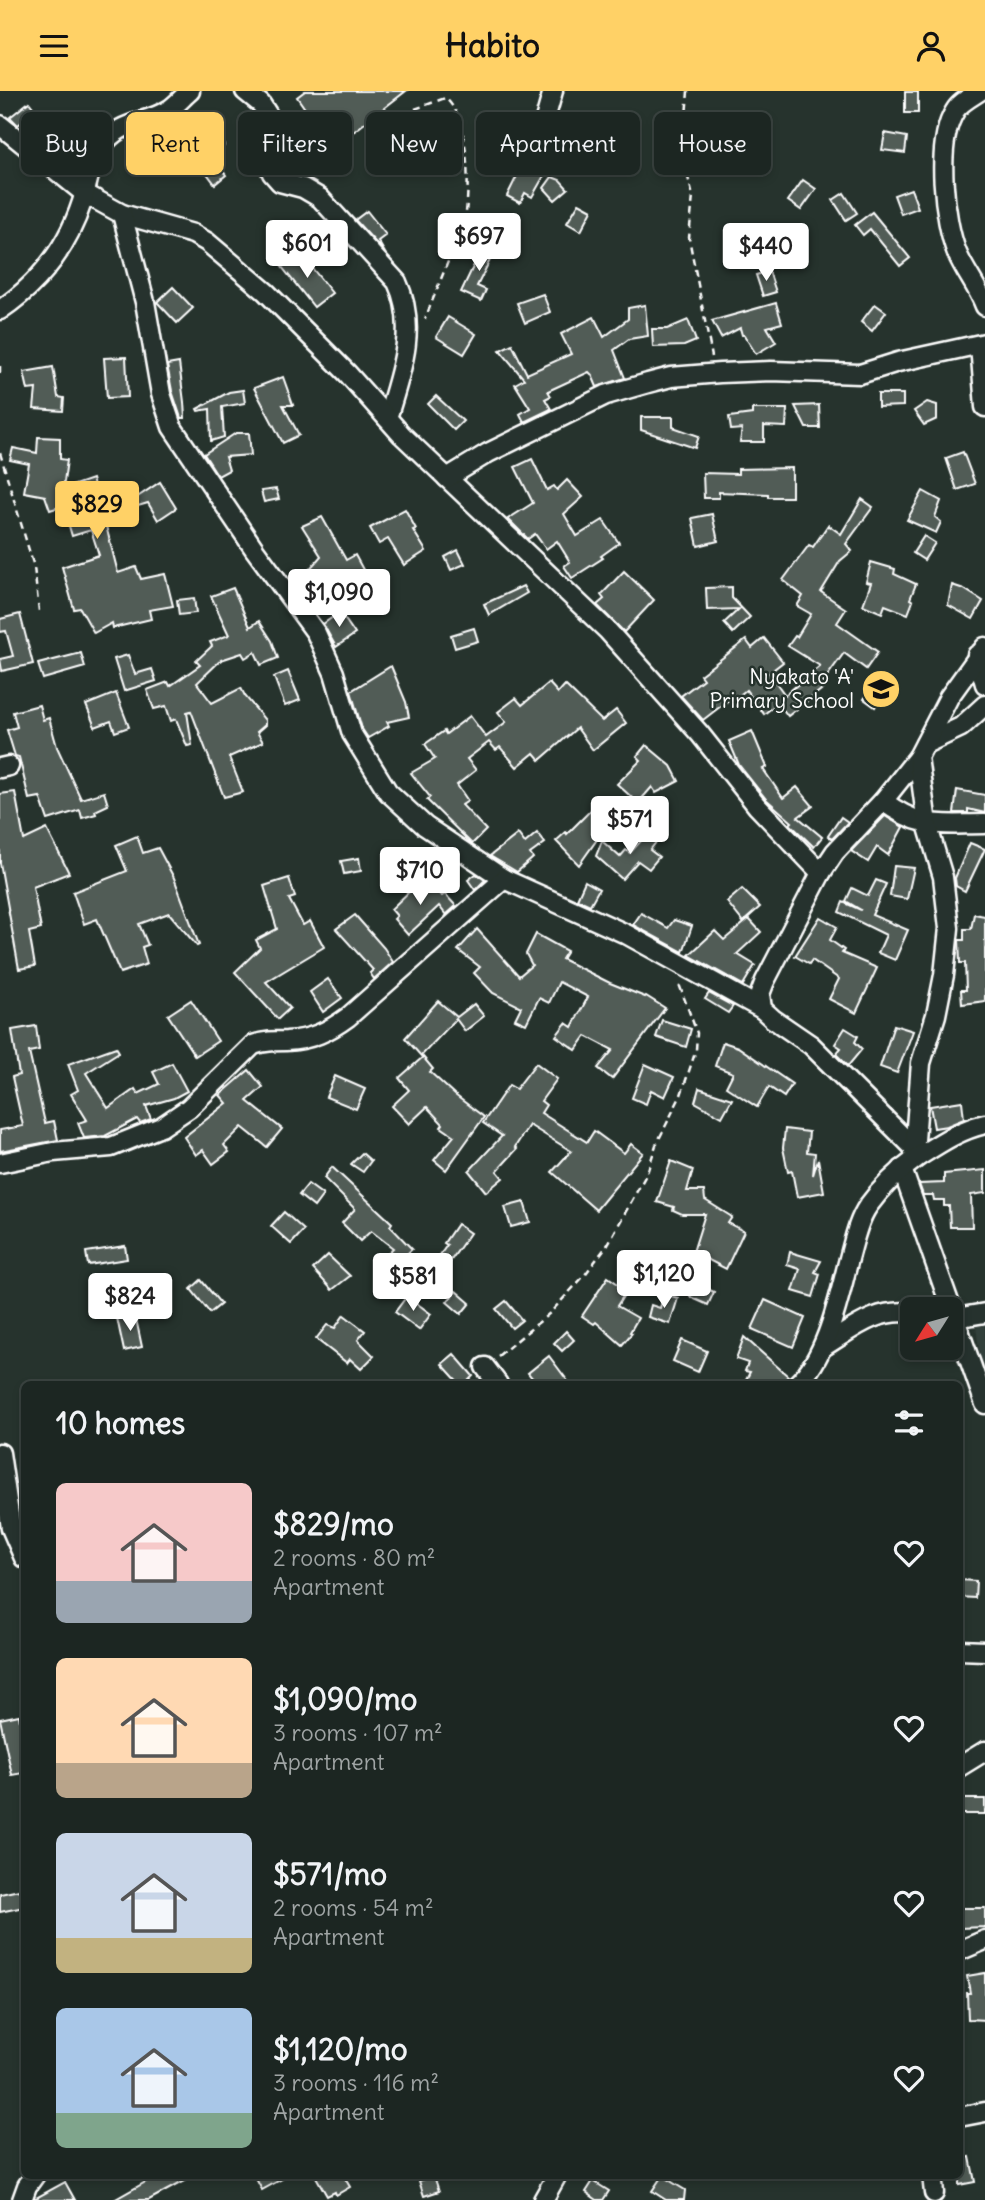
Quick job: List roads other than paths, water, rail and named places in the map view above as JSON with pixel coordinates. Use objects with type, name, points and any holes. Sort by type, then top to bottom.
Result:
[{"type":"street","points":[[0,310],[35,282],[58,255],[74,226],[92,165],[100,148],[123,126],[170,109],[190,91]]},
{"type":"street","points":[[245,91],[261,104],[268,115],[267,161],[272,173],[280,182],[303,188],[320,198],[397,282],[404,298],[407,311],[403,366],[387,418]]},
{"type":"street","points":[[547,112],[553,91]]},
{"type":"street","points":[[980,91],[954,111],[945,146],[944,199],[949,230],[959,257],[985,306]]},
{"type":"street","points":[[0,125],[45,164],[85,193],[122,214],[183,231],[207,242],[266,292],[447,478],[608,631],[700,734],[757,806],[821,873]]},
{"type":"street","points":[[122,214],[145,302],[161,394],[172,426],[255,550],[316,633],[334,673],[352,734],[378,778],[403,808],[504,879],[626,934],[762,1009],[811,1045],[910,1159]]},
{"type":"street","points":[[447,478],[488,453],[606,395],[671,377],[771,371],[860,374],[898,362],[983,344],[985,407]]},
{"type":"street","points":[[762,1009],[760,994],[765,981],[821,873],[835,852],[883,800],[921,750],[949,698],[981,651]]},
{"type":"street","points":[[981,651],[985,684]]},
{"type":"street","points":[[921,750],[961,727],[985,705]]},
{"type":"street","points":[[921,750],[927,824],[943,877],[949,928],[936,1014],[921,1063],[910,1159],[946,1297]]},
{"type":"street","points":[[883,800],[905,816],[927,824],[985,824]]},
{"type":"street","points":[[0,1163],[53,1151],[111,1147],[170,1122],[189,1108],[253,1045],[265,1041],[316,1036],[348,1017],[504,879]]},
{"type":"street","points":[[799,1381],[823,1346],[857,1228],[867,1206],[910,1159],[947,1138],[985,1124]]},
{"type":"street","points":[[823,1346],[870,1318],[900,1312]]},
{"type":"street","points":[[963,1317],[985,1313]]},
{"type":"street","points":[[963,1347],[985,1404]]},
{"type":"street","points":[[485,1367],[496,1381]]},
{"type":"street","points":[[0,1454],[11,1528],[21,1551]]},
{"type":"street","points":[[963,1650],[985,1651]]},
{"type":"street","points":[[963,1765],[985,1751]]},
{"type":"street","points":[[963,1949],[985,1940]]},
{"type":"street","points":[[963,2116],[985,2112]]},
{"type":"street","points":[[22,2200],[32,2179]]},
{"type":"street","points":[[543,2200],[555,2179]]},
{"type":"place","name":"Nyakato 'A' Primary School","points":[[881,689]]}]
